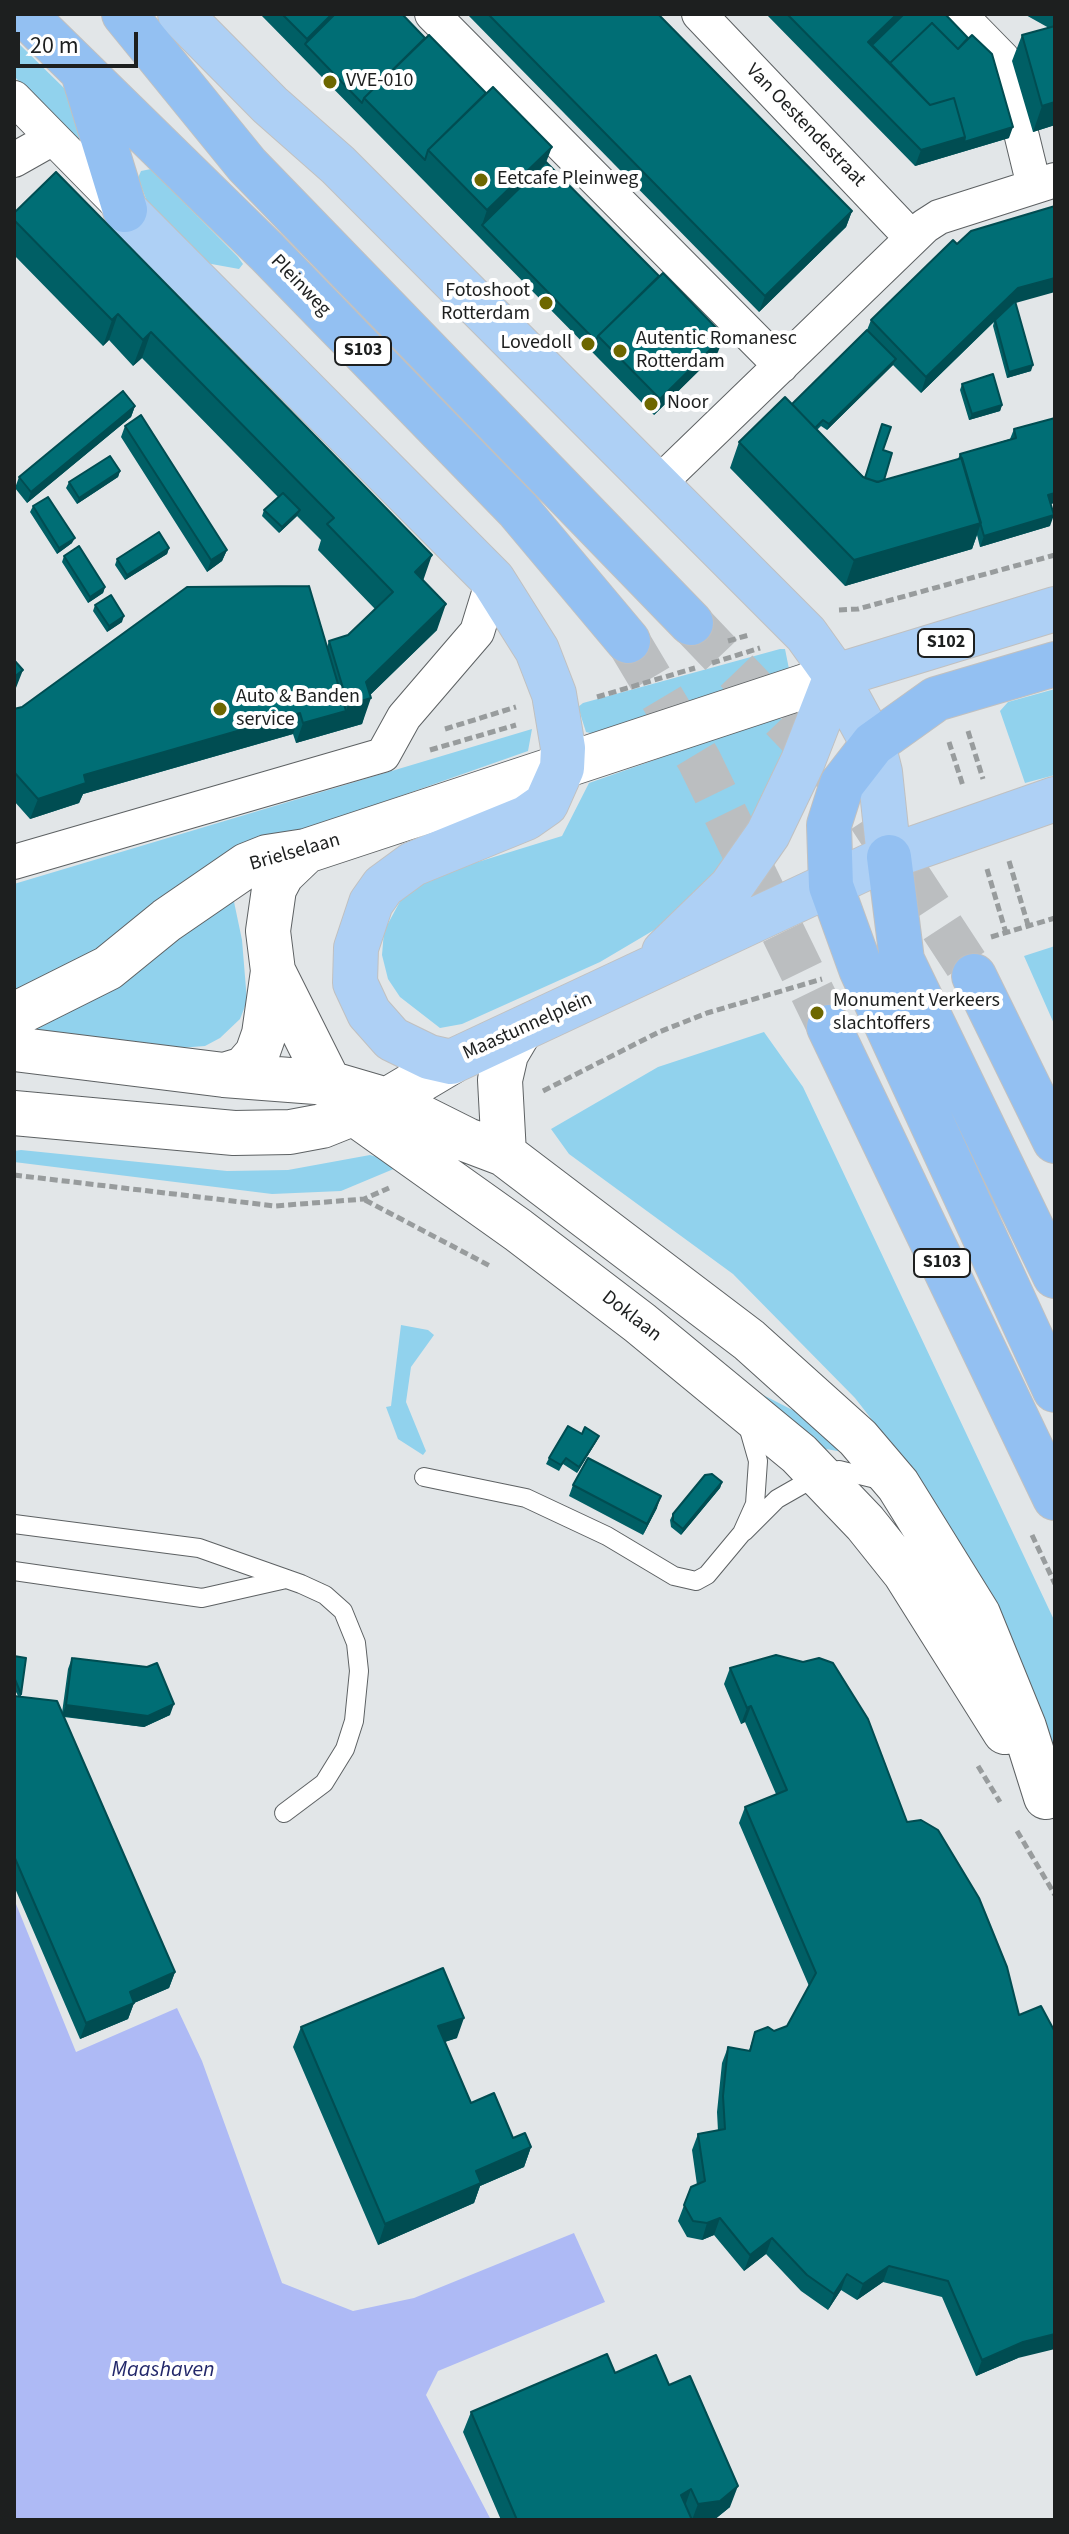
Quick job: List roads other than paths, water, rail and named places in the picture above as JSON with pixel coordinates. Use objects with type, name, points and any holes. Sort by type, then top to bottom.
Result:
[{"type":"highway","name":"Pleinweg","points":[[24,14],[267,252],[518,510],[628,641]]},
{"type":"highway","name":"S103","points":[[124,14],[247,165],[691,623]]},
{"type":"highway","points":[[83,73],[125,210]]},
{"type":"highway","points":[[1055,664],[946,696],[873,744],[842,784],[829,825],[831,886],[861,969],[1055,1390]]},
{"type":"highway","points":[[889,857],[902,960],[1055,1276]]},
{"type":"highway","points":[[976,958],[1055,1141]]},
{"type":"highway","name":"S103","points":[[829,1027],[1055,1498]]},
{"type":"main road","points":[[180,14],[270,105],[338,165],[806,634],[836,676],[873,744],[880,772],[889,857]]},
{"type":"main road","points":[[125,210],[493,580]]},
{"type":"main road","name":"Maastunnelplein","points":[[493,580],[537,650],[558,709],[562,768],[546,804],[537,812],[454,845],[397,873],[383,886],[362,923],[354,974],[369,1013],[392,1039],[429,1057],[451,1062],[889,857],[1055,799]]},
{"type":"main road","name":"S102","points":[[562,768],[836,676],[1055,609]]},
{"type":"main road","points":[[640,976],[731,887],[768,834],[803,761],[836,676]]},
{"type":"main road","name":"Brielselaan","points":[[14,1015],[108,968],[167,920],[247,865],[267,857],[306,851],[562,768]]},
{"type":"main road","name":"Doklaan","points":[[306,851],[282,874],[271,899],[268,931],[273,971],[357,1099],[428,1167],[591,1286],[725,1393],[819,1475],[865,1523],[905,1573],[1051,1804]]},
{"type":"main road","points":[[224,1075],[244,1069],[257,1054],[264,1034],[273,971]]},
{"type":"main road","points":[[502,1137],[501,1066],[519,1032]]},
{"type":"main road","points":[[14,1049],[224,1075],[357,1099]]},
{"type":"main road","points":[[14,1113],[266,1134],[322,1126],[357,1099],[451,1062]]},
{"type":"main road","name":"Doklaan","points":[[357,1099],[467,1140],[502,1137],[749,1340],[858,1438],[898,1485],[978,1614],[1051,1804]]},
{"type":"street","points":[[432,14],[781,366]]},
{"type":"street","name":"Van Oestendestraat","points":[[699,14],[911,237]]},
{"type":"street","points":[[656,486],[911,237],[939,217],[1044,183],[1003,59],[959,14]]},
{"type":"street","points":[[14,98],[125,210]]},
{"type":"street","points":[[14,160],[53,138]]},
{"type":"street","points":[[14,862],[383,755],[404,717],[477,632],[493,580]]},
{"type":"lane","points":[[725,1393],[748,1426],[756,1448],[755,1504],[742,1533]]},
{"type":"lane","points":[[424,1477],[526,1498],[607,1536],[686,1581],[707,1575],[742,1533],[766,1514],[777,1499],[819,1475],[839,1470],[898,1485]]},
{"type":"lane","points":[[14,1524],[190,1546],[325,1595],[343,1611],[356,1643],[359,1671],[354,1721],[345,1749],[324,1783],[284,1813]]},
{"type":"lane","points":[[14,1571],[202,1598],[286,1579]]},
{"type":"water","name":"Maashaven","points":[[14,1899],[76,2052],[177,2008],[202,2061],[282,2283],[353,2311],[414,2298],[574,2233],[605,2302],[438,2371],[426,2395],[491,2520],[14,2520]]},
{"type":"tunnel","points":[[691,623],[856,796],[974,976]]},
{"type":"tunnel","points":[[628,641],[699,760],[829,1027]]},
{"type":"place","name":"VVE-010","points":[[330,82]]},
{"type":"place","name":"Eetcafe Pleinweg","points":[[481,180]]},
{"type":"place","name":"Fotoshoot Rotterdam","points":[[546,303]]},
{"type":"place","name":"Lovedoll","points":[[588,344]]},
{"type":"place","name":"Autentic Romanesc Rotterdam","points":[[620,351]]},
{"type":"place","name":"Noor","points":[[651,404]]},
{"type":"place","name":"Auto & Banden service","points":[[220,709]]},
{"type":"place","name":"Monument Verkeers slachtoffers","points":[[817,1013]]}]
